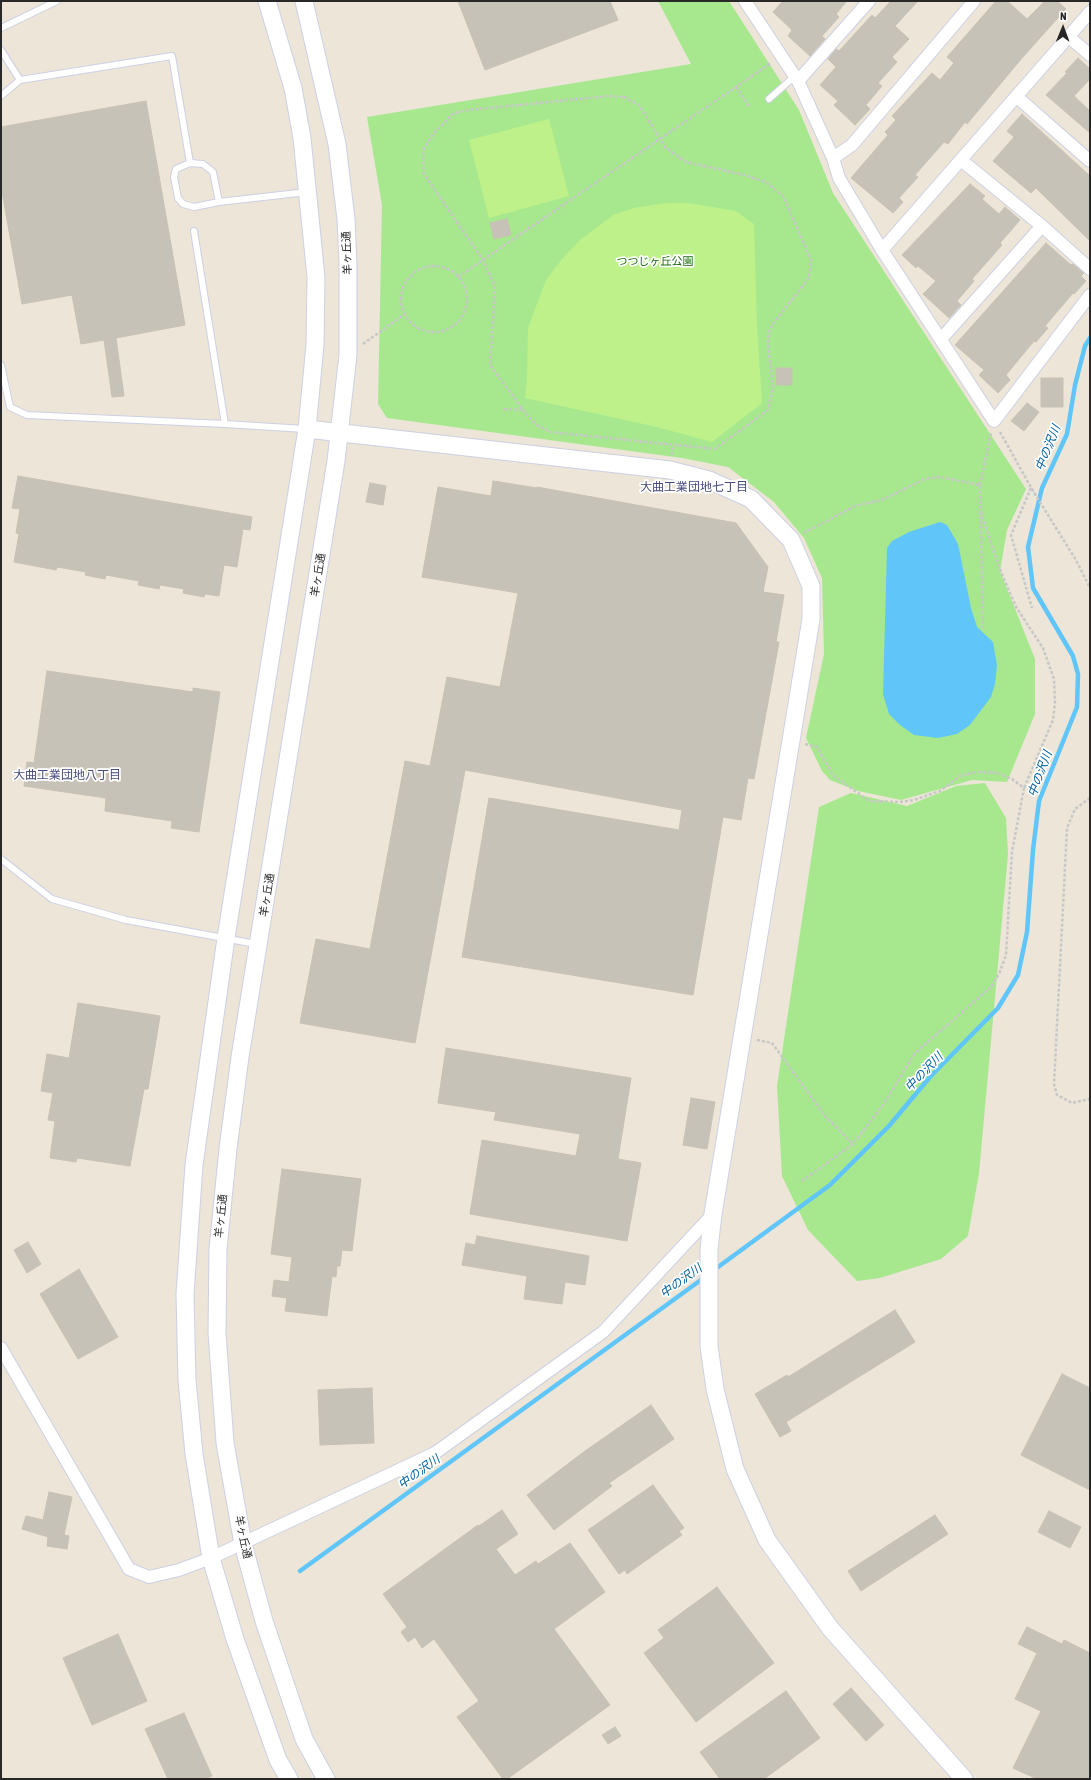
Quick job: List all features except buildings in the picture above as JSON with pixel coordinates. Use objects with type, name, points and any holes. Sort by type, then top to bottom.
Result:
[{"type":"main road","points":[[267,1],[293,88],[302,138],[309,192],[316,277],[315,345],[307,430],[226,938],[194,1165],[185,1294],[186,1380],[194,1454],[211,1558],[235,1639],[278,1760],[289,1779]]},
{"type":"main road","name":"羊ヶ丘通","points":[[304,1],[337,144],[346,220],[348,264],[348,355],[340,432],[238,1072],[228,1149],[218,1249],[217,1333],[225,1443],[243,1544],[264,1620],[304,1739],[326,1779]]},
{"type":"main road","points":[[307,430],[340,432],[670,470],[709,480],[751,498],[791,540],[812,586],[811,619],[713,1214],[709,1249],[707,1309],[709,1346],[715,1389],[735,1469],[767,1540],[830,1628],[964,1779]]},
{"type":"street","points":[[796,78],[869,1]]},
{"type":"street","points":[[833,158],[852,144],[973,1]]},
{"type":"street","points":[[751,4],[781,56],[796,78],[833,158],[839,178],[882,250],[994,421],[1090,295]]},
{"type":"street","points":[[882,250],[1090,12]]},
{"type":"street","points":[[1069,37],[1090,55]]},
{"type":"street","points":[[1018,96],[1090,161]]},
{"type":"street","points":[[961,160],[1042,226],[1090,269]]},
{"type":"street","points":[[941,339],[1042,226]]},
{"type":"street","points":[[1,1348],[129,1569],[149,1577],[179,1570],[211,1558],[435,1453],[603,1332],[713,1214]]},
{"type":"lane","points":[[1,28],[57,1]]},
{"type":"lane","points":[[1,50],[20,80]]},
{"type":"lane","points":[[1,96],[20,80],[172,56],[190,162]]},
{"type":"lane","points":[[769,99],[796,78]]},
{"type":"lane","points":[[219,202],[213,172],[203,164],[190,162],[176,169],[174,177],[178,198],[183,204],[194,207],[219,202],[309,192]]},
{"type":"lane","points":[[194,230],[225,424]]},
{"type":"lane","points":[[1,365],[10,407],[27,415],[225,424],[307,430]]},
{"type":"lane","points":[[1,859],[52,899],[126,920],[258,945]]},
{"type":"path","points":[[458,277],[781,56]]},
{"type":"path","points":[[736,87],[749,106]]},
{"type":"path","points":[[609,96],[624,98],[639,105],[666,148],[686,162],[744,175],[766,182],[783,196],[810,260],[809,278],[772,325],[768,344],[773,387],[768,410],[715,449],[551,432],[538,426],[523,410],[490,365],[495,287],[483,260],[424,174],[423,150],[433,134],[454,113],[469,110],[609,96]]},
{"type":"path","points":[[430,266],[440,267],[450,270],[458,277],[464,286],[466,302],[461,318],[453,326],[432,332],[421,329],[412,323],[405,314],[402,304],[402,294],[405,284],[415,272],[430,266]]},
{"type":"path","points":[[348,355],[405,314]]},
{"type":"path","points":[[504,408],[523,410]]},
{"type":"path","points":[[984,631],[980,486],[994,421]]},
{"type":"path","points":[[994,421],[1033,491],[1076,560],[1090,588]]},
{"type":"path","points":[[791,540],[855,506],[882,500],[925,479],[940,477],[980,486]]},
{"type":"path","points":[[1031,487],[1011,535],[1032,608]]},
{"type":"path","points":[[802,1181],[853,1144],[882,1105],[915,1053],[991,987],[999,974],[1006,955],[1012,852],[1024,788],[1053,720],[1055,703],[1054,679],[1043,648],[1016,607],[1010,594],[999,567],[980,509]]},
{"type":"path","points":[[791,740],[817,746],[833,774],[869,801],[900,802],[914,800],[940,791],[960,776],[977,772],[997,773],[1012,779],[1024,788]]},
{"type":"path","points":[[1090,798],[1075,809],[1067,828],[1054,1084],[1057,1095],[1072,1104],[1090,1099]]},
{"type":"path","points":[[742,1037],[772,1043],[825,1116],[853,1144]]},
{"type":"green space","name":"つつじヶ丘公園","points":[[658,1],[729,1],[799,110],[833,193],[1026,489],[1007,530],[1000,571],[1035,659],[1035,714],[1007,782],[972,780],[901,800],[858,791],[830,780],[822,771],[806,738],[824,654],[822,578],[804,538],[774,502],[728,467],[682,458],[387,418],[378,404],[382,205],[367,117],[691,64]]},
{"type":"green space","points":[[549,119],[569,196],[489,218],[469,140]]},
{"type":"green space","points":[[665,203],[688,203],[736,211],[754,224],[757,326],[762,403],[712,442],[657,427],[525,398],[527,380],[528,328],[546,280],[562,259],[579,241],[613,215],[634,208]]},
{"type":"green space","points":[[985,783],[1006,818],[1008,854],[979,1173],[968,1236],[941,1259],[880,1278],[857,1281],[808,1230],[782,1176],[777,1086],[819,807],[851,793],[907,806],[956,786]]},
{"type":"water","points":[[940,522],[947,525],[958,544],[971,608],[977,627],[993,642],[997,665],[995,684],[991,697],[970,725],[957,734],[938,738],[914,735],[900,725],[889,714],[883,694],[887,548],[892,541],[909,532]]},
{"type":"waterway","name":"中の沢川","points":[[714,1270],[830,1185],[889,1126],[930,1077],[998,1008],[1018,975],[1027,932],[1033,850],[1039,801],[1077,707],[1078,674],[1073,656],[1033,588],[1028,547],[1042,488],[1067,434],[1075,385],[1085,346],[1090,338]]},
{"type":"waterway","name":"中の沢川","points":[[300,1571],[705,1277]]},
{"type":"district","name":"大曲工業団地七丁目","points":[[694,487]]},
{"type":"district","name":"大曲工業団地八丁目","points":[[67,775]]}]
